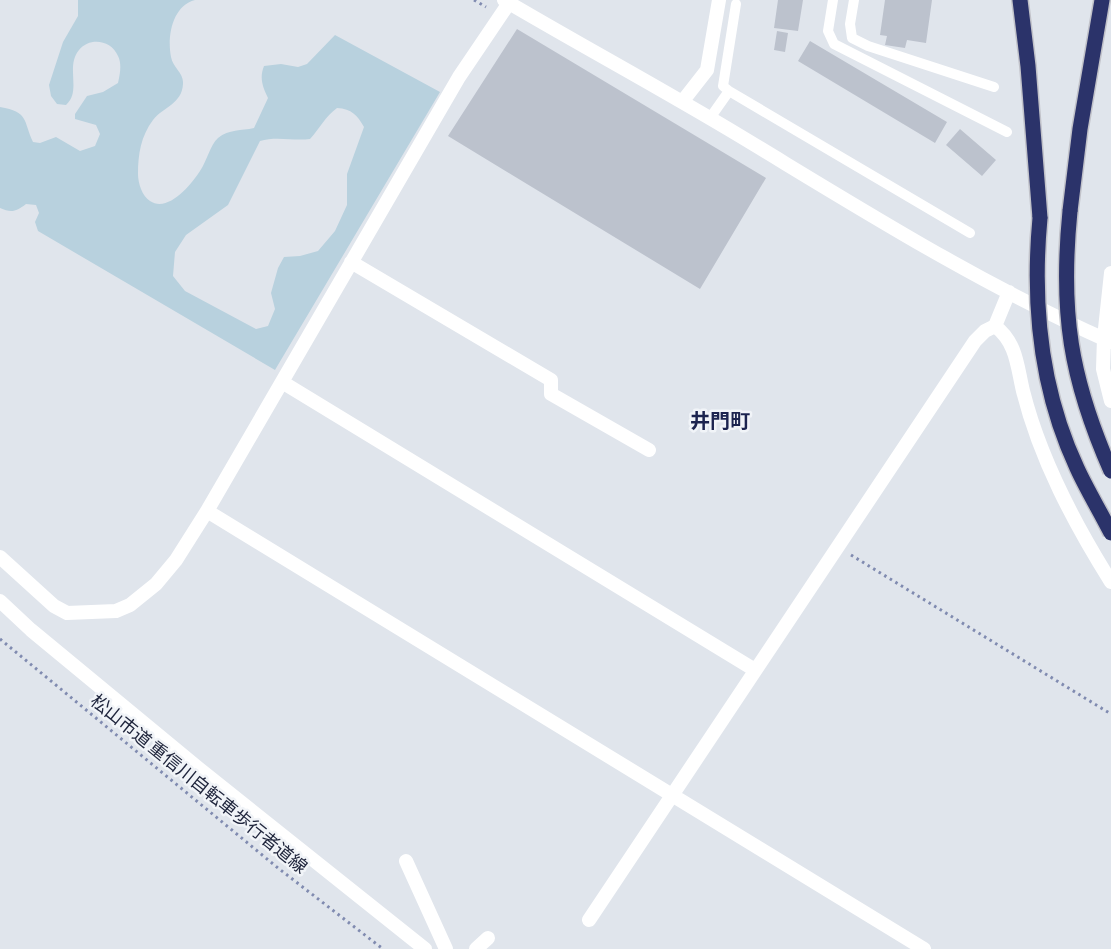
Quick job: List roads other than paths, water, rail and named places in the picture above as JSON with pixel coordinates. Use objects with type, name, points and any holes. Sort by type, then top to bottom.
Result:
[{"type":"highway","points":[[1020,0],[1028,66],[1040,218],[1037,292],[1038,332],[1045,373],[1058,421],[1077,468],[1111,533]]},
{"type":"highway","points":[[1102,0],[1080,129],[1066,252],[1069,333],[1076,373],[1090,424],[1111,471]]},
{"type":"street","points":[[682,102],[707,70],[719,0]]},
{"type":"street","points":[[0,557],[54,606],[67,613],[116,611],[130,606],[156,584],[176,560],[207,510],[459,77],[506,2],[710,118],[898,231],[1009,292],[1107,340]]},
{"type":"street","points":[[352,262],[551,380],[550,394],[649,450]]},
{"type":"street","points":[[1111,273],[1107,340],[1107,371],[1111,400]]},
{"type":"street","points":[[589,920],[975,341],[985,331],[996,326],[1009,292]]},
{"type":"street","points":[[996,326],[1006,335],[1014,347],[1028,411],[1060,492],[1111,582]]},
{"type":"street","points":[[282,382],[755,670]]},
{"type":"street","points":[[207,510],[924,949]]},
{"type":"street","points":[[0,601],[31,630],[198,768],[425,949]]},
{"type":"street","points":[[406,861],[446,949]]},
{"type":"street","points":[[476,949],[488,938]]},
{"type":"lane","points":[[833,0],[828,31],[834,44],[1007,132]]},
{"type":"lane","points":[[854,0],[850,24],[852,38],[868,46],[994,87]]},
{"type":"lane","points":[[736,4],[723,86],[970,233]]},
{"type":"lane","points":[[710,118],[729,91]]},
{"type":"district","name":"井門町","points":[[720,421]]}]
